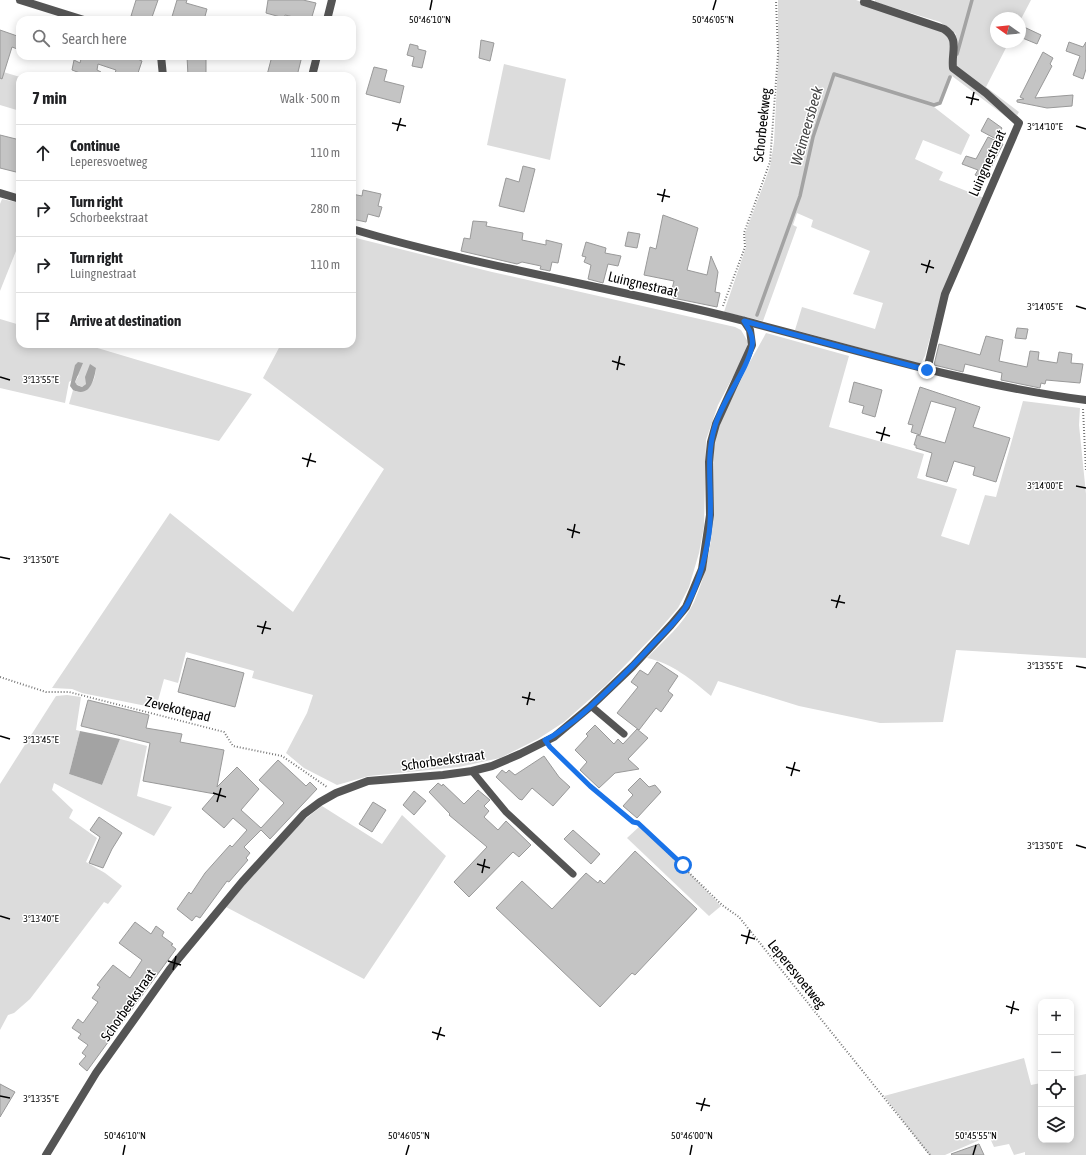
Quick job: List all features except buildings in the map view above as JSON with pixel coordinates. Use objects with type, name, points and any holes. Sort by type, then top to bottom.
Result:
[{"type":"street","points":[[20,0],[71,16]]},
{"type":"street","points":[[328,16],[332,0]]},
{"type":"street","name":"Luingnestraat","points":[[864,2],[944,29],[950,33],[954,41],[952,58],[953,68],[986,93],[1019,123],[945,294],[927,370]]},
{"type":"street","points":[[161,60],[163,72]]},
{"type":"street","points":[[313,72],[317,60]]},
{"type":"street","points":[[0,193],[16,197]]},
{"type":"street","name":"Luingnestraat","points":[[356,229],[420,248],[720,315],[927,370],[1084,400]]},
{"type":"street","name":"Schorbeekstraat","points":[[46,1155],[96,1073],[170,969],[242,882],[304,814],[320,802],[336,793],[368,781],[443,775],[472,771],[506,761],[545,740],[554,737],[592,706],[633,666],[671,625],[686,607],[702,569],[709,532],[709,462],[711,442],[716,424],[752,345],[750,330],[744,321]]},
{"type":"lane","points":[[592,706],[624,734]]},
{"type":"lane","points":[[472,771],[506,812],[573,874]]},
{"type":"path","name":"Schorbeekweg","points":[[720,315],[745,247],[744,233],[770,162],[778,54],[776,0]]},
{"type":"path","points":[[1084,400],[1083,426],[1086,471]]},
{"type":"path","name":"Zevekotepad","points":[[0,678],[46,692],[69,692],[224,732],[233,746],[282,756],[336,793]]},
{"type":"path","name":"Leperesvoetweg","points":[[545,740],[550,747],[590,786],[633,822],[638,823],[722,905],[738,917],[930,1155]]},
{"type":"shaded area","points":[[778,0],[856,0],[942,31],[953,42],[956,34],[940,22],[875,2],[875,0],[1031,0],[1025,12],[990,12],[990,48],[1006,48],[986,87],[1019,112],[1013,122],[952,76],[940,104],[934,107],[970,135],[961,155],[923,140],[915,159],[943,172],[939,180],[984,198],[942,293],[925,356],[921,363],[916,363],[795,330],[802,307],[875,329],[883,303],[853,294],[870,251],[811,227],[813,220],[797,213],[793,225],[797,227],[763,321],[724,312],[746,247],[745,234],[770,167],[774,142],[778,63]]},
{"type":"shaded area","points":[[504,64],[566,79],[550,160],[487,145]]},
{"type":"shaded area","points":[[0,71],[16,76],[16,110],[0,105]]},
{"type":"shaded area","points":[[2,199],[16,202],[16,251],[0,291],[0,204]]},
{"type":"shaded area","points":[[356,238],[492,272],[735,327],[741,330],[748,342],[746,352],[718,405],[706,440],[704,526],[699,553],[689,587],[678,608],[659,630],[606,685],[564,722],[538,739],[500,758],[459,767],[369,776],[337,785],[304,768],[286,753],[307,713],[313,695],[252,678],[254,671],[186,652],[178,683],[164,679],[156,708],[82,693],[72,689],[52,688],[170,513],[293,612],[384,469],[263,378],[279,348],[356,348]]},
{"type":"shaded area","points":[[0,319],[16,324],[16,348],[97,348],[252,394],[219,441],[69,404],[73,390],[77,392],[91,384],[96,368],[86,380],[86,384],[82,387],[75,382],[79,375],[69,382],[65,403],[0,388]]},
{"type":"shaded area","points":[[766,333],[849,356],[829,427],[924,454],[917,478],[957,489],[941,536],[969,545],[985,495],[996,497],[1023,401],[1080,408],[1079,425],[1086,494],[1086,658],[956,650],[943,722],[880,723],[799,706],[718,681],[711,696],[689,678],[673,668],[656,660],[647,658],[685,618],[699,591],[706,568],[712,531],[713,463],[716,437],[731,397]]},
{"type":"shaded area","points":[[78,362],[83,363],[75,382],[77,385],[82,387],[86,384],[85,377],[90,364],[96,368],[94,378],[90,386],[83,392],[73,390],[70,386],[75,365]]},
{"type":"shaded area","points":[[67,695],[81,697],[76,730],[80,731],[69,774],[102,785],[120,739],[147,746],[137,796],[172,807],[154,836],[54,783],[52,790],[73,810],[69,818],[97,838],[86,862],[105,873],[122,886],[108,904],[104,902],[30,999],[14,1013],[8,1015],[0,1030],[0,784],[56,696]]},
{"type":"shaded area","points":[[80,731],[120,739],[102,785],[69,774]]},
{"type":"shaded area","points":[[322,806],[382,844],[402,815],[446,856],[364,979],[226,907],[295,828]]},
{"type":"shaded area","points":[[640,826],[682,865],[721,906],[709,916],[627,838]]},
{"type":"shaded area","points":[[1024,1058],[1031,1085],[1038,1084],[1038,1143],[1074,1143],[1074,1076],[1086,1074],[1086,1155],[1025,1155],[1025,1152],[1014,1155],[1009,1144],[994,1147],[989,1136],[945,1155],[929,1155],[884,1096]]},
{"type":"waterway","name":"Weimeersbeek","points":[[957,54],[972,0]]},
{"type":"waterway","name":"Weimeersbeek","points":[[757,315],[800,196],[813,137],[834,74],[934,105],[940,103],[950,77]]},
{"type":"route","points":[[683,865],[638,823],[633,822],[590,786],[550,747],[545,740],[554,737],[592,706],[633,666],[686,607],[702,569],[709,532],[709,462],[711,442],[716,424],[728,395],[748,357],[752,345],[750,330],[744,321],[927,370]]}]
